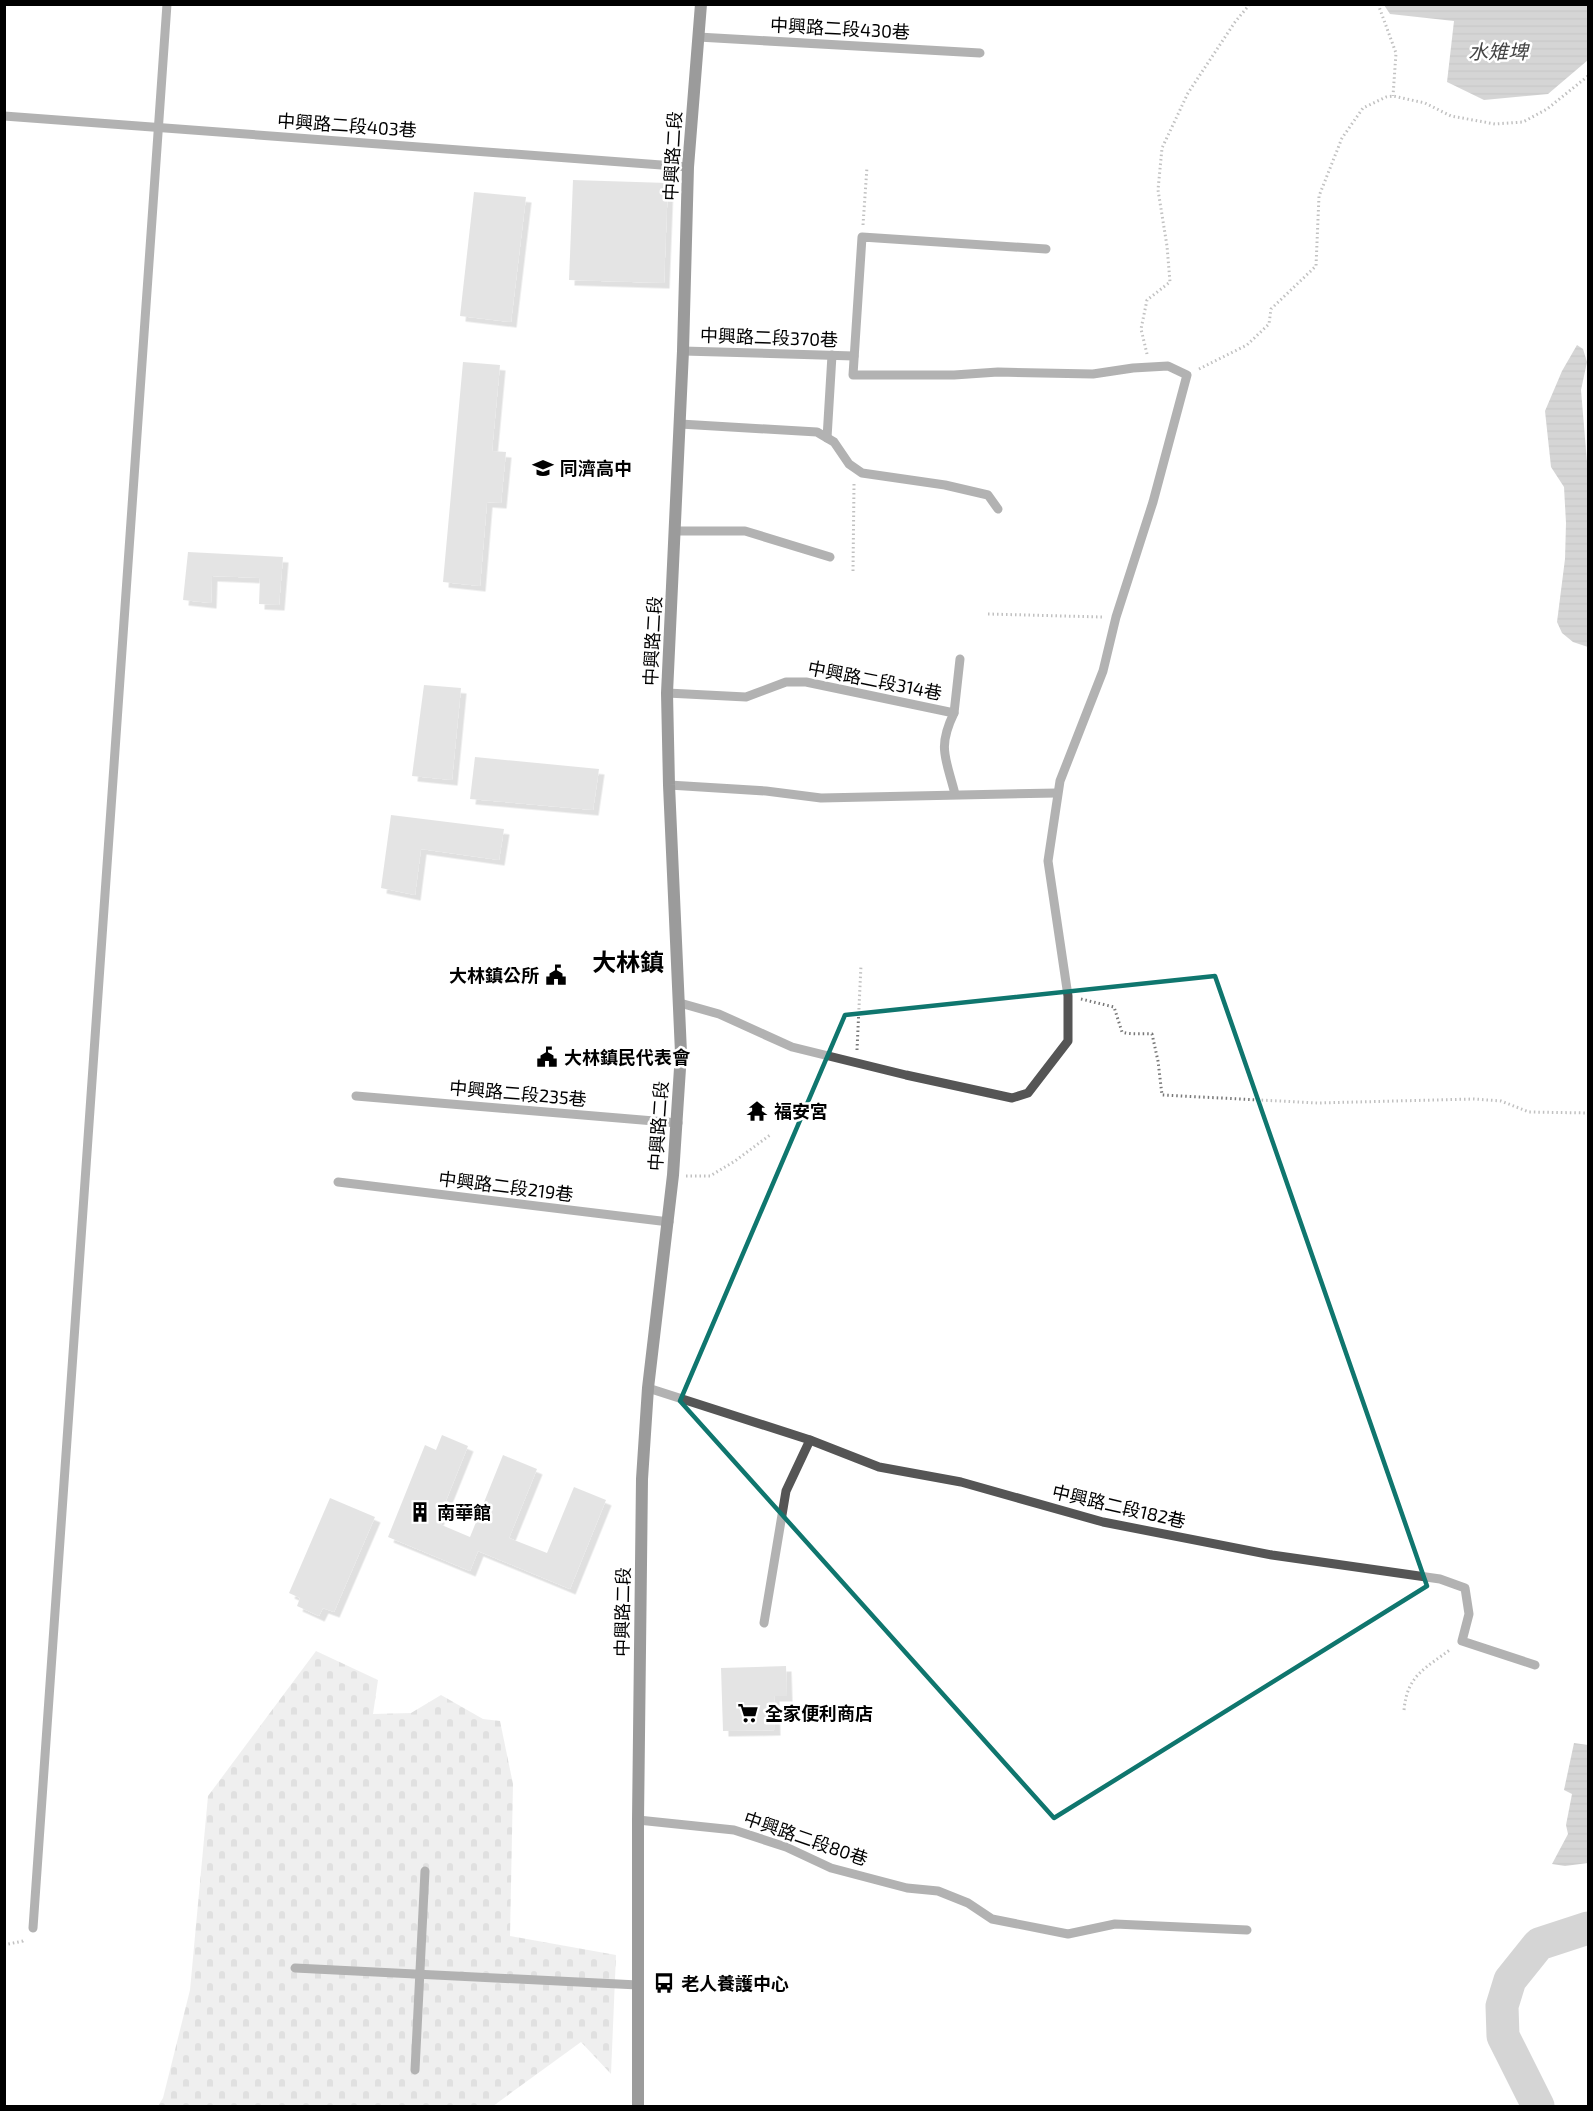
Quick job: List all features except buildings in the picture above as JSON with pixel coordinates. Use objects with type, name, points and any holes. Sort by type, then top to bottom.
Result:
[{"type":"main road","name":"中興路二段","points":[[638,2106],[638,1820],[642,1479],[648,1388],[669,1222],[678,1123],[681,1053],[667,693],[683,351],[688,167],[701,4]]},
{"type":"lane","points":[[33,1928],[168,4]]},
{"type":"lane","name":"中興路二段430巷","points":[[698,37],[980,52]]},
{"type":"lane","name":"中興路二段403巷","points":[[4,116],[688,167]]},
{"type":"lane","points":[[680,1003],[718,1014],[792,1047],[1012,1098],[1028,1093],[1068,1041],[1068,996],[1048,861],[1057,793],[1103,671],[1116,617],[1153,502],[1187,375],[1168,366],[1093,374],[998,372],[954,375],[853,375],[862,237],[1046,249]]},
{"type":"lane","name":"中興路二段370巷","points":[[683,351],[854,356]]},
{"type":"lane","points":[[827,438],[832,355]]},
{"type":"lane","points":[[680,424],[817,432],[834,442],[849,464],[862,473],[945,485],[988,495],[998,509]]},
{"type":"lane","points":[[675,531],[745,531],[830,557]]},
{"type":"lane","name":"中興路二段314巷","points":[[667,693],[746,697],[786,682],[806,682],[954,713],[960,659]]},
{"type":"lane","points":[[954,713],[943,738],[955,794]]},
{"type":"lane","points":[[669,785],[766,791],[821,798],[1057,793]]},
{"type":"lane","name":"中興路二段235巷","points":[[356,1096],[678,1123]]},
{"type":"lane","name":"中興路二段219巷","points":[[339,1182],[669,1222]]},
{"type":"lane","name":"中興路二段182巷","points":[[648,1388],[810,1440],[879,1467],[961,1482],[1103,1522],[1272,1556],[1440,1579],[1465,1588],[1469,1614],[1462,1641]]},
{"type":"lane","points":[[764,1623],[786,1491],[810,1440]]},
{"type":"lane","points":[[1462,1641],[1535,1665]]},
{"type":"lane","name":"中興路二段80巷","points":[[638,1820],[734,1830],[786,1848],[831,1868],[907,1888],[938,1891],[968,1903],[992,1918],[1068,1935],[1114,1924],[1247,1930]]},
{"type":"lane","points":[[415,2070],[425,1871]]},
{"type":"lane","points":[[295,1968],[638,1985]]},
{"type":"path","points":[[1150,367],[1141,329],[1147,300],[1170,282],[1158,190],[1162,148],[1188,93],[1235,22],[1250,4]]},
{"type":"path","points":[[1378,4],[1396,53],[1394,96]]},
{"type":"path","points":[[1187,375],[1247,345],[1269,324],[1271,309],[1316,266],[1319,196],[1341,138],[1363,108],[1386,97],[1394,96],[1425,103],[1451,116],[1495,124],[1523,122],[1547,109],[1588,76]]},
{"type":"path","points":[[862,237],[867,167]]},
{"type":"path","points":[[853,571],[854,467]]},
{"type":"path","points":[[988,614],[1116,617]]},
{"type":"path","points":[[856,1062],[861,965]]},
{"type":"path","points":[[1068,996],[1114,1007],[1122,1032],[1129,1035],[1152,1034],[1162,1095],[1318,1102],[1501,1101],[1529,1112],[1588,1113]]},
{"type":"path","points":[[673,1175],[710,1176],[770,1135]]},
{"type":"path","points":[[1404,1710],[1405,1696],[1414,1677],[1462,1641]]},
{"type":"path","points":[[4,1945],[23,1941],[33,1928]]},
{"type":"highlighted area","points":[[1215,976],[1427,1586],[1054,1818],[680,1401],[845,1015]]},
{"type":"green space","points":[[316,1651],[378,1680],[373,1714],[411,1713],[441,1695],[483,1719],[500,1721],[513,1784],[510,1936],[616,1955],[611,2074],[581,2042],[493,2106],[158,2106],[163,2098],[190,1990],[208,1796]]},
{"type":"water","name":"水雉埤","points":[[1384,5],[1588,5],[1588,60],[1548,94],[1484,100],[1447,82],[1454,21],[1390,14]]},
{"type":"water","points":[[1577,345],[1583,349],[1587,362],[1581,390],[1588,474],[1588,647],[1573,642],[1562,633],[1557,622],[1565,559],[1564,487],[1551,467],[1545,411],[1562,371]]},
{"type":"water","points":[[1574,1743],[1588,1745],[1588,1863],[1565,1866],[1552,1864],[1568,1834],[1566,1825],[1572,1794],[1564,1790]]},
{"type":"waterway","points":[[1538,2106],[1503,2036],[1502,2006],[1510,1980],[1539,1944],[1588,1928]]},
{"type":"place","name":"同濟高中","points":[[543,468]]},
{"type":"place","name":"大林鎮公所","points":[[556,975]]},
{"type":"place","name":"大林鎮民代表會","points":[[547,1057]]},
{"type":"place","name":"福安宮","points":[[757,1111]]},
{"type":"place","name":"南華館","points":[[420,1512]]},
{"type":"place","name":"全家便利商店","points":[[748,1713]]},
{"type":"place","name":"老人養護中心","points":[[664,1983]]},
{"type":"district","name":"大林鎮","points":[[628,961]]}]
